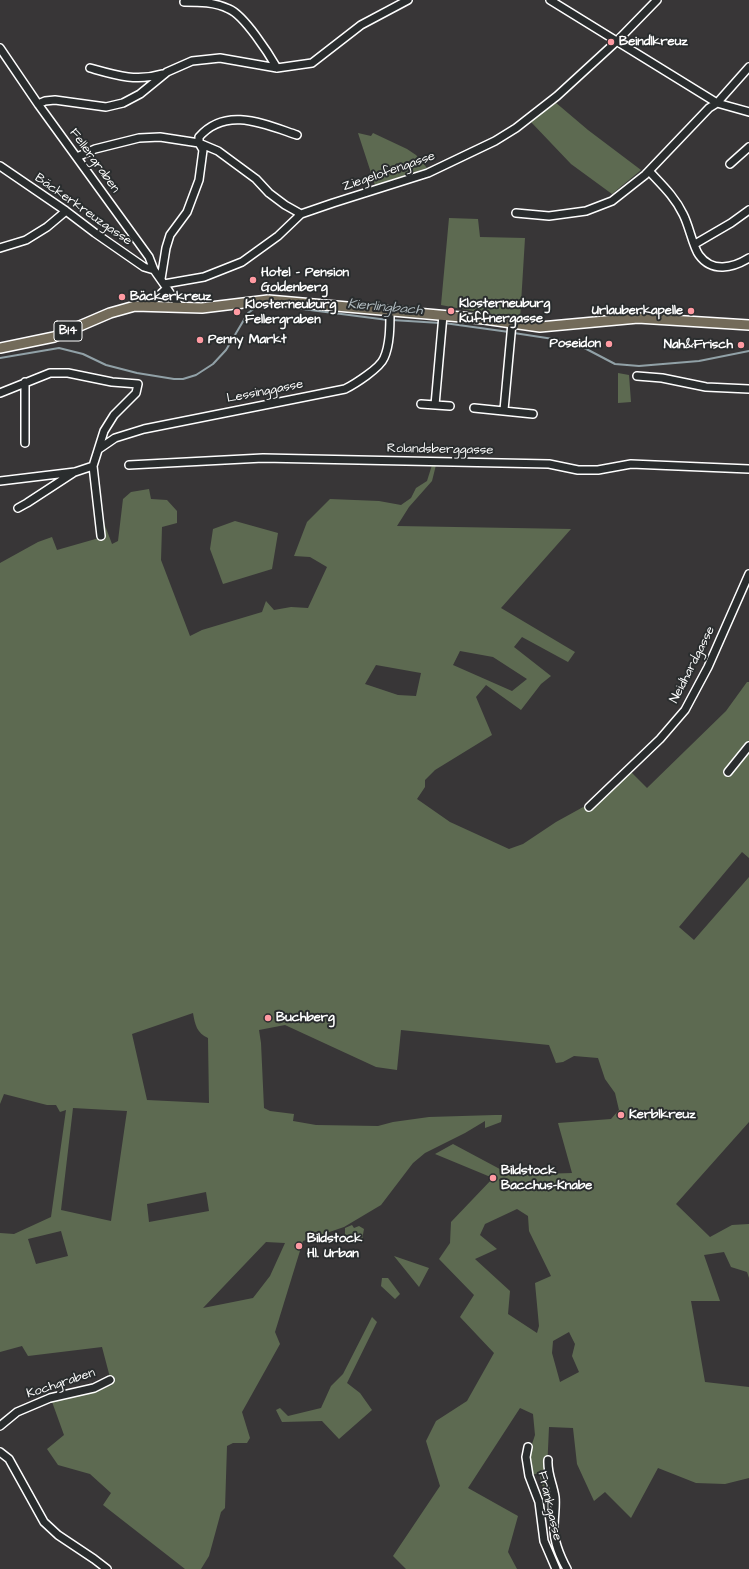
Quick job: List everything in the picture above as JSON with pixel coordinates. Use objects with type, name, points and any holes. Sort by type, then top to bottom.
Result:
[{"type":"main road","name":"B14","points":[[0,348],[45,340],[110,313],[134,306],[208,308],[258,301],[280,300],[390,317],[443,320],[484,319],[512,325],[540,327],[638,318],[748,324]]},
{"type":"street","points":[[90,68],[117,76],[138,79],[153,77],[192,61],[220,58],[277,68],[312,63],[361,25],[408,0]]},
{"type":"street","points":[[550,0],[717,103],[749,112]]},
{"type":"street","name":"Ziegelofengasse","points":[[164,284],[204,277],[242,262],[278,236],[301,214],[428,173],[495,141],[516,128],[551,100],[618,41],[657,0]]},
{"type":"street","points":[[184,2],[206,2],[230,9],[242,20],[270,55],[277,68]]},
{"type":"street","name":"Fellergraben","points":[[0,48],[38,104],[149,257],[154,270],[180,307]]},
{"type":"street","points":[[516,213],[549,216],[586,211],[612,201],[649,171],[709,108],[717,103],[749,67]]},
{"type":"street","points":[[38,104],[55,100],[106,107],[123,103],[140,94],[167,72]]},
{"type":"street","points":[[148,306],[164,284],[166,248],[170,235],[187,212],[199,180],[203,150],[199,143],[199,137],[205,130],[216,123],[232,119],[253,122],[297,135]]},
{"type":"street","points":[[77,157],[95,149],[139,138],[160,137],[199,143],[218,151],[256,179],[269,193],[285,205],[301,214]]},
{"type":"street","points":[[730,164],[749,147]]},
{"type":"street","name":"Bäckerkreuzgasse","points":[[0,166],[144,267],[154,270]]},
{"type":"street","points":[[649,171],[674,198],[684,215],[698,254],[705,260],[718,266],[731,267],[749,258]]},
{"type":"street","points":[[695,244],[731,223],[749,210]]},
{"type":"street","points":[[0,248],[26,240],[47,228],[66,211]]},
{"type":"street","name":"Lessinggasse","points":[[99,449],[115,438],[144,429],[345,388],[352,385],[380,365],[384,358],[388,340],[390,317]]},
{"type":"street","points":[[435,405],[443,320]]},
{"type":"street","points":[[504,410],[512,325]]},
{"type":"street","points":[[0,393],[43,375],[58,373],[78,375],[112,382],[138,384],[136,393],[114,415],[104,431],[93,466],[101,536]]},
{"type":"street","points":[[637,376],[662,378],[706,387],[749,389]]},
{"type":"street","points":[[24,382],[25,443]]},
{"type":"street","points":[[421,404],[450,406]]},
{"type":"street","points":[[474,408],[533,414]]},
{"type":"street","name":"Rolandsberggasse","points":[[129,465],[263,458],[549,464],[578,470],[598,470],[631,464],[749,469]]},
{"type":"street","points":[[0,481],[75,472],[93,466]]},
{"type":"street","points":[[18,508],[75,472]]},
{"type":"street","name":"Neidhardgasse","points":[[589,807],[660,739],[685,710],[708,667],[749,574]]},
{"type":"street","points":[[728,772],[749,746]]},
{"type":"street","name":"Kochgraben","points":[[0,1426],[17,1412],[50,1398],[94,1388],[110,1380]]},
{"type":"street","name":"Frankgasse","points":[[528,1447],[526,1457],[529,1476],[538,1502],[544,1541],[556,1569]]},
{"type":"street","points":[[0,1452],[9,1459],[44,1522],[58,1535],[107,1569]]},
{"type":"street","points":[[548,1460],[548,1468],[555,1496],[555,1541],[560,1556],[567,1569]]},
{"type":"green space","points":[[555,102],[588,130],[641,170],[612,194],[571,164],[531,122]]},
{"type":"green space","points":[[358,133],[371,136],[373,133],[407,149],[416,155],[427,168],[375,185]]},
{"type":"green space","points":[[449,218],[478,219],[480,237],[525,238],[520,320],[441,305]]},
{"type":"green space","points":[[618,373],[629,375],[631,402],[618,403]]},
{"type":"green space","points":[[432,465],[436,465],[432,481],[409,507],[397,526],[571,529],[501,608],[575,652],[568,662],[522,637],[514,647],[551,676],[541,684],[521,710],[486,685],[476,697],[492,735],[435,770],[425,780],[425,787],[417,799],[450,822],[509,849],[523,844],[556,822],[585,806],[630,771],[647,788],[726,711],[747,682],[749,682],[749,858],[742,852],[679,927],[694,940],[749,877],[749,1122],[676,1204],[710,1237],[732,1225],[749,1224],[749,1278],[747,1272],[731,1267],[724,1252],[704,1255],[720,1301],[691,1301],[705,1382],[749,1387],[749,1478],[725,1484],[696,1483],[658,1468],[631,1518],[605,1492],[594,1501],[577,1464],[573,1428],[549,1427],[547,1471],[554,1505],[552,1522],[539,1473],[532,1475],[528,1456],[535,1435],[533,1414],[520,1408],[468,1488],[518,1516],[508,1552],[517,1569],[406,1569],[393,1556],[440,1486],[426,1441],[436,1421],[467,1401],[494,1353],[460,1317],[474,1295],[439,1259],[450,1243],[451,1222],[493,1178],[435,1154],[453,1144],[511,1175],[572,1173],[558,1123],[611,1119],[619,1110],[615,1093],[605,1079],[598,1058],[574,1056],[563,1062],[556,1063],[549,1045],[401,1030],[397,1070],[376,1067],[285,1025],[259,1030],[264,1108],[270,1111],[294,1114],[293,1121],[316,1125],[378,1126],[393,1122],[429,1117],[495,1115],[502,1115],[501,1122],[485,1128],[485,1121],[425,1153],[413,1163],[381,1205],[344,1227],[303,1241],[275,1332],[280,1344],[242,1412],[250,1438],[247,1443],[233,1443],[227,1446],[225,1508],[221,1512],[209,1556],[201,1569],[185,1569],[103,1505],[111,1493],[90,1474],[58,1465],[47,1449],[64,1435],[51,1399],[112,1385],[102,1347],[28,1356],[22,1346],[0,1352],[0,1233],[14,1234],[51,1217],[66,1110],[60,1112],[56,1105],[47,1105],[4,1094],[0,1104],[0,563],[38,542],[52,537],[57,550],[99,538],[104,523],[112,544],[118,541],[123,499],[131,492],[149,489],[151,499],[167,500],[177,511],[177,523],[162,527],[161,560],[190,636],[202,630],[262,612],[266,601],[274,610],[291,607],[308,608],[327,567],[310,557],[294,556],[307,522],[330,499],[379,501],[401,505],[411,498],[416,488],[427,481]],"holes":[[[460,651],[493,657],[527,679],[512,691],[453,665]],[[376,665],[421,673],[416,696],[398,695],[365,684]],[[193,1013],[197,1028],[201,1034],[208,1038],[209,1103],[147,1100],[132,1034]],[[73,1108],[127,1111],[111,1221],[61,1210]],[[206,1192],[209,1211],[149,1222],[147,1204]],[[517,1209],[528,1216],[529,1231],[551,1276],[535,1283],[539,1326],[537,1333],[508,1314],[510,1291],[475,1259],[497,1249],[480,1235],[485,1224]],[[61,1231],[68,1256],[36,1264],[28,1239]],[[266,1242],[285,1243],[270,1276],[253,1298],[203,1308]],[[569,1332],[575,1344],[572,1356],[579,1372],[560,1382],[552,1353],[553,1341]]]},
{"type":"green space","points":[[235,521],[278,533],[272,569],[223,584],[210,549],[213,529]]},
{"type":"green space","points":[[352,1225],[354,1228],[359,1226],[364,1229],[362,1240],[356,1242],[345,1235],[345,1228]]},
{"type":"green space","points":[[394,1256],[429,1268],[419,1287]]},
{"type":"green space","points":[[382,1278],[388,1278],[400,1294],[395,1299],[381,1286]]},
{"type":"green space","points":[[372,1317],[377,1322],[347,1383],[360,1393],[372,1410],[339,1439],[322,1421],[282,1422],[276,1410],[280,1408],[288,1416],[321,1408],[331,1386],[343,1374]]},
{"type":"waterway","name":"Kierlingbach","points":[[0,358],[59,348],[83,354],[106,365],[137,373],[183,379],[196,375],[213,364],[226,350],[248,313],[255,308],[263,306],[279,306],[388,320]]},
{"type":"waterway","name":"Kierlingbach","points":[[392,320],[440,323]]},
{"type":"waterway","name":"Kierlingbach","points":[[444,323],[509,332]]},
{"type":"waterway","name":"Kierlingbach","points":[[514,333],[573,342],[615,364],[639,366],[699,361],[749,351]]},
{"type":"place","name":"Beindlkreuz","points":[[611,42]]},
{"type":"place","name":"Hotel - Pension Goldenberg","points":[[253,280]]},
{"type":"place","name":"Bäckerkreuz","points":[[122,297]]},
{"type":"place","name":"Klosterneuburg Küffnergasse","points":[[451,311]]},
{"type":"place","name":"Urlauberkapelle","points":[[691,311]]},
{"type":"place","name":"Klosterneuburg Fellergraben","points":[[237,312]]},
{"type":"place","name":"Penny Markt","points":[[200,340]]},
{"type":"place","name":"Poseidon","points":[[609,344]]},
{"type":"place","name":"Nah&Frisch","points":[[741,345]]},
{"type":"place","name":"Buchberg","points":[[268,1018]]},
{"type":"place","name":"Kerblkreuz","points":[[621,1115]]},
{"type":"place","name":"Bildstock Bacchus-Knabe","points":[[493,1178]]},
{"type":"place","name":"Bildstock Hl. Urban","points":[[299,1246]]}]
